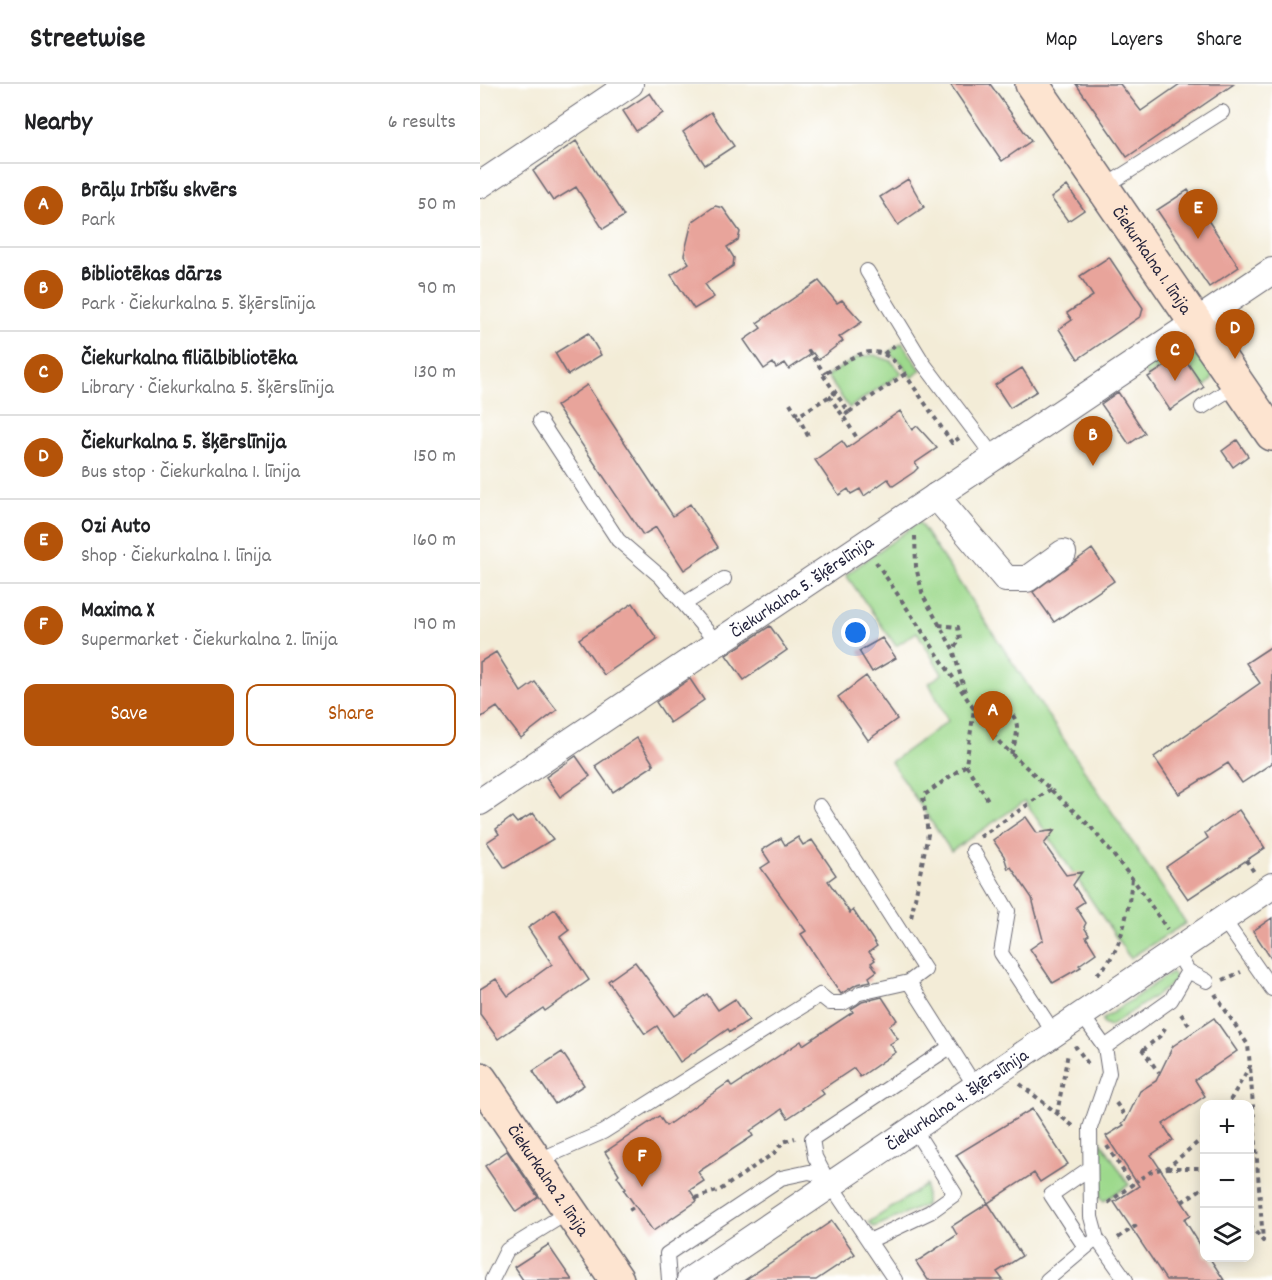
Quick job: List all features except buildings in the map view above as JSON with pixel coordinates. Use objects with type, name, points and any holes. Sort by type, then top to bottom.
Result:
[{"type":"street","points":[[480,185],[630,84]]},
{"type":"street","name":"Čiekurkalna 1. līnija","points":[[1032,84],[1272,434]]},
{"type":"street","name":"Čiekurkalna 5. šķērslīnija","points":[[480,802],[1272,271]]},
{"type":"street","points":[[936,496],[1006,579],[1027,579],[1063,553]]},
{"type":"street","name":"Čiekurkalna 4. šķērslīnija","points":[[690,1280],[828,1180],[914,1129],[975,1086],[1059,1040],[1082,1015],[1178,952],[1272,886]]},
{"type":"street","name":"Čiekurkalna 2. līnija","points":[[480,1079],[617,1280]]},
{"type":"lane","points":[[1104,187],[1222,112]]},
{"type":"lane","points":[[867,271],[908,333],[923,363],[989,460]]},
{"type":"lane","points":[[1202,407],[1238,384]]},
{"type":"lane","points":[[540,422],[618,540],[661,578],[717,643]]},
{"type":"lane","points":[[684,604],[724,579]]},
{"type":"lane","points":[[537,1161],[603,1132],[820,994],[830,1003],[843,1004],[857,995],[909,982],[925,970],[820,806]]},
{"type":"lane","points":[[973,851],[1008,910],[1001,952],[1059,1040]]},
{"type":"lane","points":[[1223,919],[1272,989]]},
{"type":"lane","points":[[1178,952],[1207,981]]},
{"type":"lane","points":[[1105,1047],[1171,1000],[1178,952]]},
{"type":"lane","points":[[909,982],[975,1086]]},
{"type":"lane","points":[[1082,1015],[1105,1047],[1109,1073],[1092,1122],[1090,1139],[1091,1214],[1097,1239],[1126,1280]]},
{"type":"lane","points":[[895,1280],[828,1180],[815,1157],[812,1138],[950,1047]]},
{"type":"lane","points":[[869,1241],[930,1212],[956,1194],[914,1129]]},
{"type":"lane","points":[[1085,1247],[1051,1195],[1090,1168]]},
{"type":"lane","points":[[669,1280],[667,1254],[781,1178],[808,1172],[828,1180]]},
{"type":"lane","points":[[492,1280],[507,1250],[570,1211]]},
{"type":"lane","points":[[1047,1280],[1097,1239]]},
{"type":"path","points":[[808,350],[849,412]]},
{"type":"path","points":[[825,374],[855,355],[874,352],[884,354],[894,361],[905,374],[952,443],[963,436],[989,460]]},
{"type":"path","points":[[843,416],[905,374]]},
{"type":"path","points":[[798,416],[836,392]]},
{"type":"path","points":[[830,396],[857,438]]},
{"type":"path","points":[[790,404],[808,436]]},
{"type":"path","points":[[915,534],[916,567],[923,596],[953,649],[966,696]]},
{"type":"path","points":[[864,544],[974,709],[1000,743],[1090,826],[1132,878],[1178,952]]},
{"type":"path","points":[[939,625],[958,627],[960,640],[953,649]]},
{"type":"path","points":[[974,709],[989,700],[1006,707],[1018,723],[1019,732],[1011,754]]},
{"type":"path","points":[[974,709],[966,765],[990,802]]},
{"type":"path","points":[[902,933],[911,922],[928,834],[923,796],[966,765]]},
{"type":"path","points":[[1095,976],[1112,956],[1129,902],[1132,878]]},
{"type":"path","points":[[1207,981],[1248,1045],[1263,1241],[1254,1230]]},
{"type":"path","points":[[1130,1030],[1159,1073]]},
{"type":"path","points":[[1057,1114],[1068,1052],[1059,1040]]},
{"type":"path","points":[[1230,1100],[1250,1066]]},
{"type":"path","points":[[1017,1082],[1090,1139]]},
{"type":"path","points":[[1092,1122],[1133,1185]]},
{"type":"path","points":[[695,1198],[720,1190],[774,1153],[783,1142],[796,1138],[812,1138]]},
{"type":"path","points":[[1167,1168],[1200,1140]]},
{"type":"path","points":[[1091,1214],[1152,1171],[1167,1168],[1200,1168]]},
{"type":"path","points":[[1182,1202],[1200,1190]]},
{"type":"path","points":[[628,1210],[635,1206]]},
{"type":"path","points":[[1118,1238],[1137,1225]]},
{"type":"green space","points":[[902,343],[921,370],[912,378],[900,361],[888,353]]},
{"type":"green space","points":[[1186,343],[1213,374],[1211,381],[1204,387],[1182,355],[1148,377],[1142,368]]},
{"type":"green space","points":[[874,355],[891,361],[902,373],[849,408],[827,376],[858,357]]},
{"type":"green space","points":[[919,522],[1186,923],[1130,958],[1025,801],[951,851],[891,762],[948,721],[929,683],[942,674],[917,632],[896,646],[846,575]]},
{"type":"green space","points":[[1172,972],[1176,979],[1167,988],[1109,1027],[1103,1024],[1102,1020]]},
{"type":"green space","points":[[1101,1141],[1129,1185],[1104,1201],[1101,1198]]},
{"type":"green space","points":[[926,1185],[926,1205],[874,1227],[869,1222]]},
{"type":"place","name":"Ozi Auto","points":[[1198,239]]},
{"type":"place","name":"Čiekurkalna 5. šķērslīnija","points":[[1235,359]]},
{"type":"place","name":"Čiekurkalna filiālbibliotēka","points":[[1175,381]]},
{"type":"place","name":"Bibliotēkas dārzs","points":[[1093,466]]},
{"type":"place","name":"Brāļu Irbīšu skvērs","points":[[993,741]]},
{"type":"place","name":"Maxima X","points":[[642,1187]]}]
